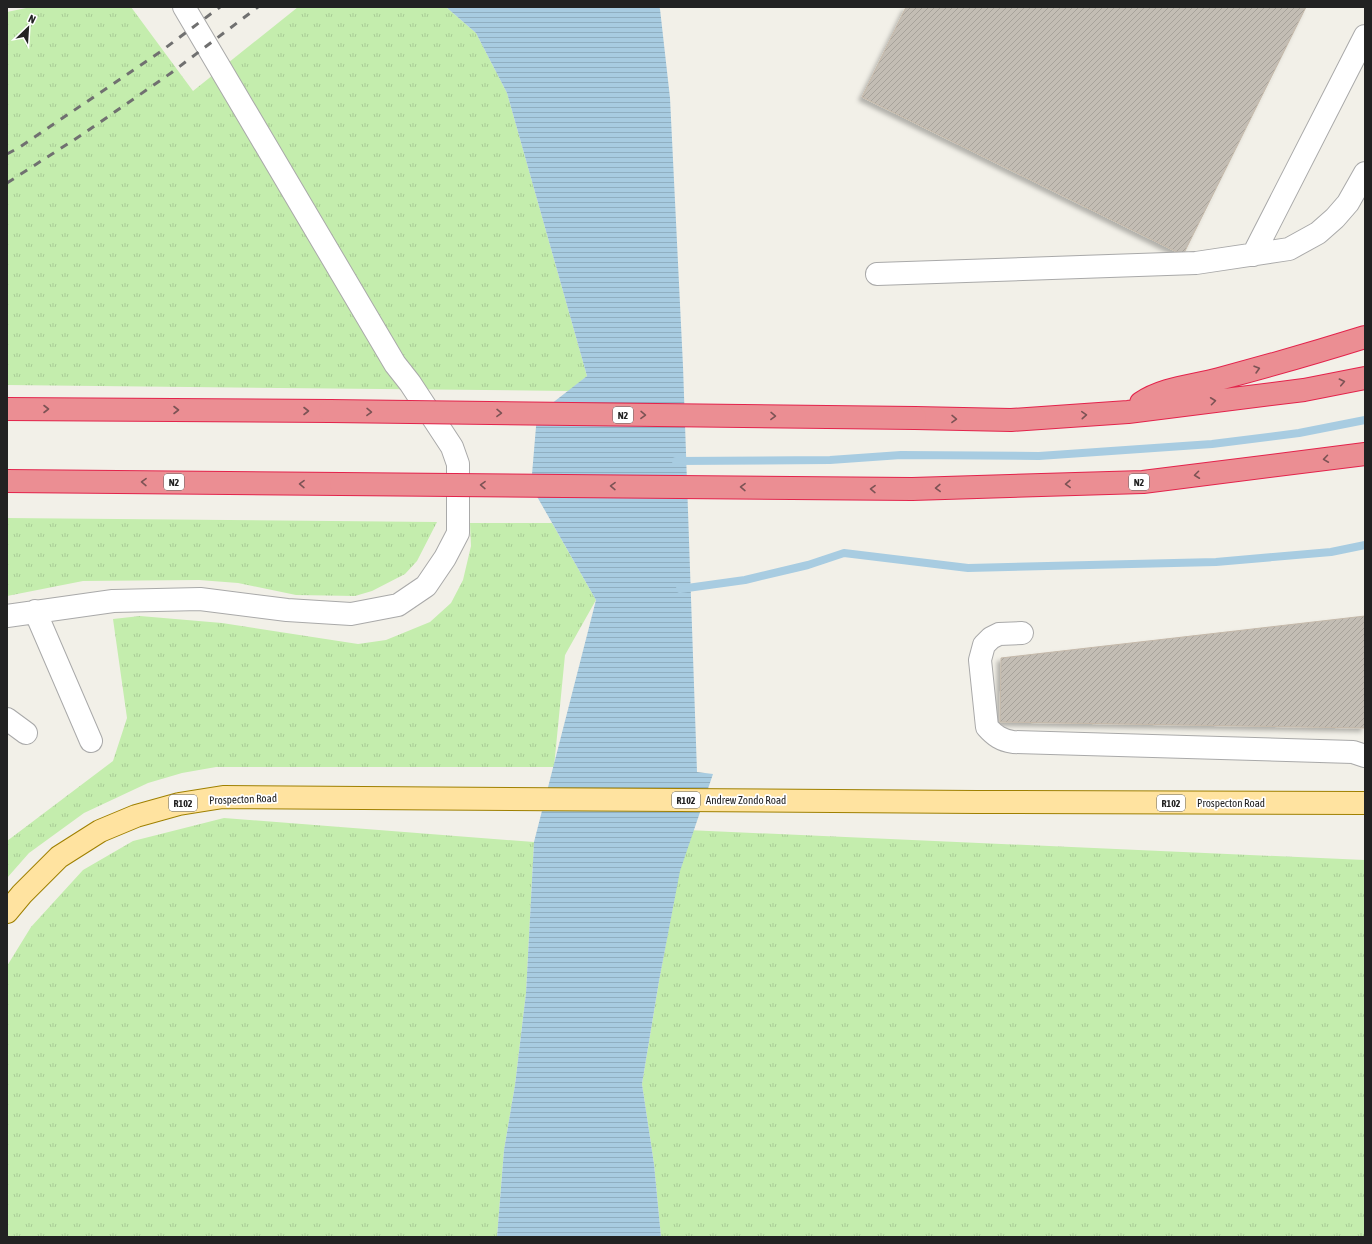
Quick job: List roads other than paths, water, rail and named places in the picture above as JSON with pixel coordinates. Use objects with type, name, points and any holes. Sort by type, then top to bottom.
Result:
[{"type":"highway","points":[[1128,412],[1149,397],[1365,337]]},
{"type":"highway","name":"N2","points":[[7,409],[330,411],[1011,420],[1128,412],[1304,390],[1365,378]]},
{"type":"highway","name":"N2","points":[[7,481],[912,489],[1144,482],[1365,454]]},
{"type":"main road","name":"Prospecton Road","points":[[7,912],[22,894],[59,857],[100,831],[136,816],[179,804],[222,797],[395,798]]},
{"type":"main road","name":"Andrew Zondo Road","points":[[395,798],[977,802]]},
{"type":"main road","name":"Prospecton Road","points":[[977,802],[1365,803]]},
{"type":"lane","points":[[7,616],[113,601],[200,599],[287,610],[351,614],[398,605],[426,586],[445,558],[458,533],[458,464],[452,448],[410,383],[395,364],[184,7]]},
{"type":"lane","points":[[1252,255],[1365,36]]},
{"type":"lane","points":[[877,274],[1196,263],[1290,249],[1318,233],[1335,218],[1348,203],[1362,178]]},
{"type":"lane","points":[[35,611],[91,741]]},
{"type":"lane","points":[[1022,633],[999,634],[991,638],[984,645],[980,660],[987,727],[1001,740],[1013,742],[1353,752],[1365,756]]},
{"type":"lane","points":[[7,719],[26,733]]},
{"type":"water","points":[[446,7],[659,7],[660,9],[670,98],[683,366],[697,772],[713,774],[680,871],[659,981],[642,1084],[654,1164],[661,1237],[497,1237],[504,1150],[515,1085],[526,993],[534,842],[596,600],[531,486],[537,415],[587,376],[507,93],[476,33]]},
{"type":"waterway","points":[[676,461],[830,460],[901,455],[1039,456],[1212,444],[1299,433],[1365,420]]},
{"type":"waterway","points":[[680,589],[745,580],[808,565],[844,553],[968,568],[1216,562],[1331,552],[1365,545]]},
{"type":"railway","points":[[7,154],[20,147],[160,52],[220,7]]},
{"type":"railway","points":[[7,183],[83,134],[171,73],[258,7]]}]
